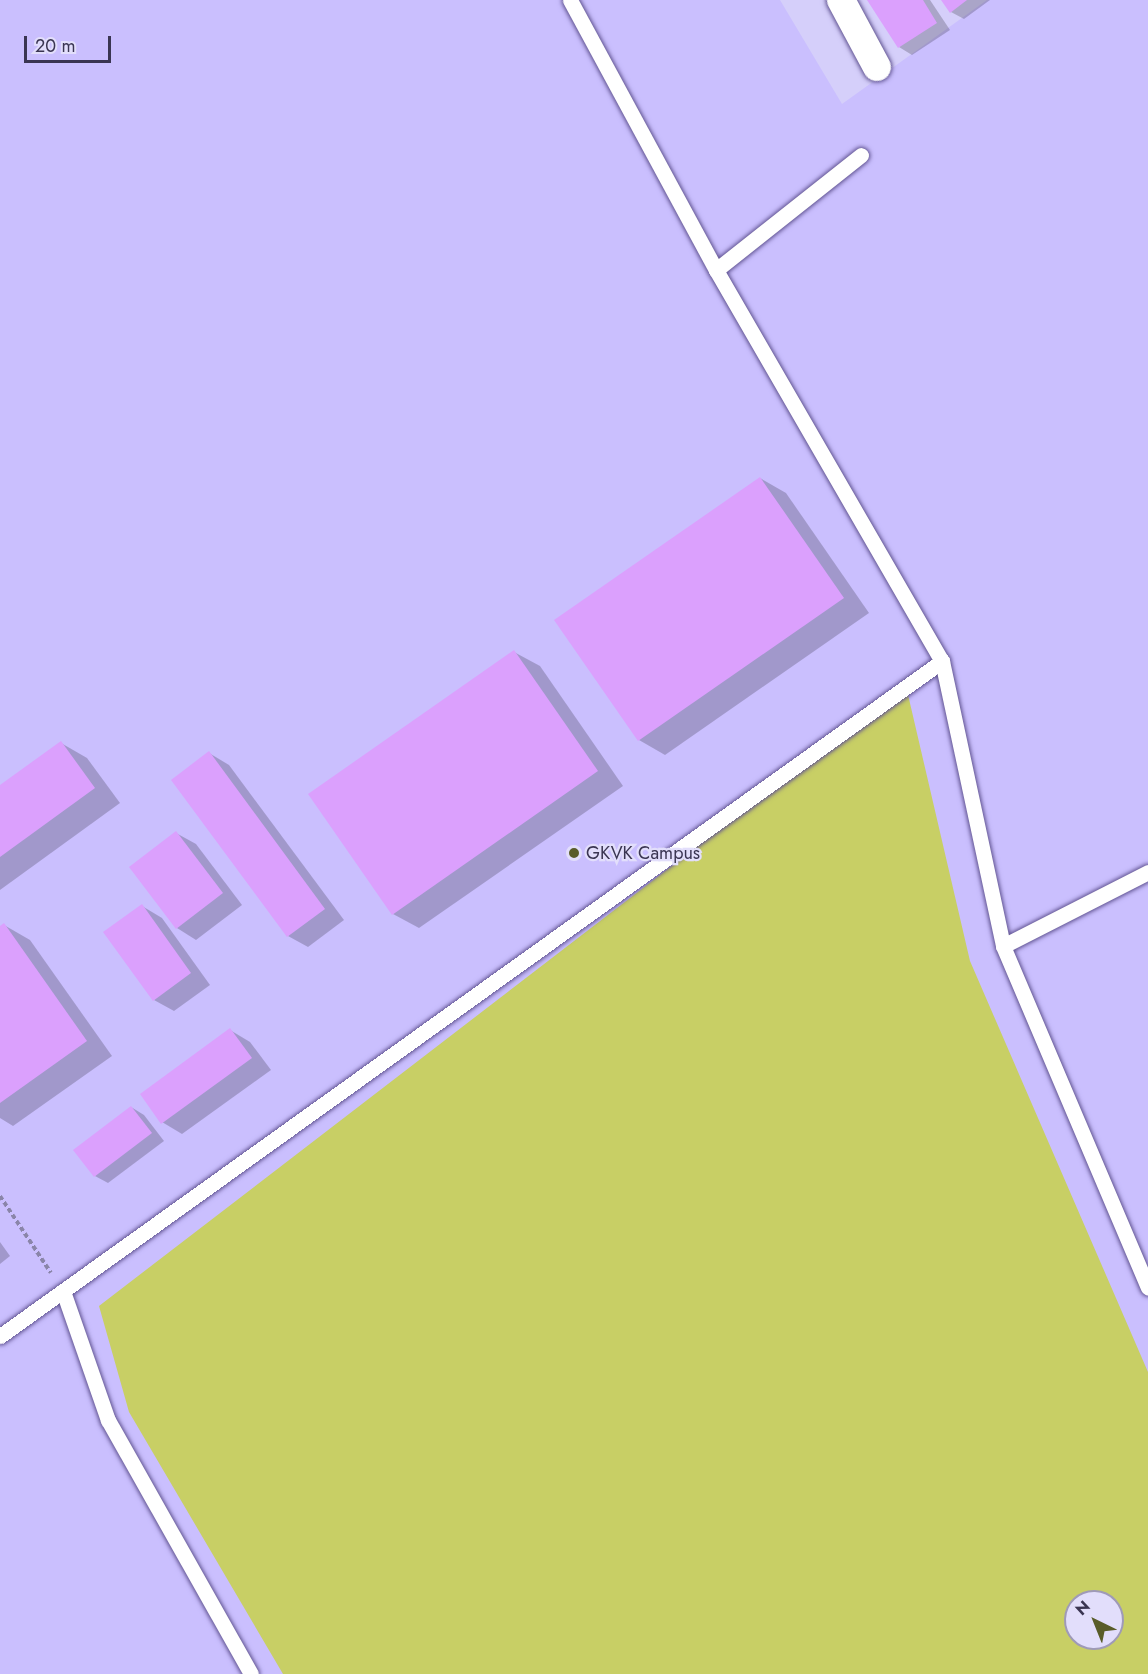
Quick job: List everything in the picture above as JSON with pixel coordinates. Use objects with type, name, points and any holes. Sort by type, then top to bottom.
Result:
[{"type":"street","points":[[841,0],[877,67]]},
{"type":"lane","points":[[570,0],[716,270],[942,661],[1003,946],[1148,1288]]},
{"type":"lane","points":[[716,270],[861,155]]},
{"type":"lane","points":[[0,1336],[942,661]]},
{"type":"lane","points":[[1003,946],[1148,872]]},
{"type":"lane","points":[[63,1292],[108,1420],[251,1674]]},
{"type":"path","points":[[0,1196],[63,1292]]},
{"type":"shaded area","name":"GKVK Campus","points":[[0,0],[780,0],[842,104],[987,0],[1148,0],[1148,1674],[0,1674]]},
{"type":"green space","points":[[906,686],[970,961],[1148,1372],[1148,1674],[283,1674],[129,1412],[99,1306]]},
{"type":"building","points":[[867,0],[923,0],[937,23],[898,48]]},
{"type":"building","points":[[941,0],[967,0],[950,13]]},
{"type":"building","points":[[760,477],[844,598],[638,741],[554,620]]},
{"type":"building","points":[[514,650],[598,771],[392,915],[308,794]]},
{"type":"building","points":[[61,741],[95,788],[0,857],[0,785]]},
{"type":"building","points":[[209,751],[325,909],[287,937],[171,780]]},
{"type":"building","points":[[176,831],[223,893],[176,929],[129,867]]},
{"type":"building","points":[[142,904],[191,973],[153,1001],[103,932]]},
{"type":"building","points":[[4,923],[87,1041],[0,1103],[0,926]]},
{"type":"building","points":[[230,1028],[252,1058],[161,1124],[140,1094]]},
{"type":"building","points":[[131,1106],[152,1133],[94,1177],[73,1150]]},
{"type":"place","name":"GKVK Campus","points":[[574,853]]}]
